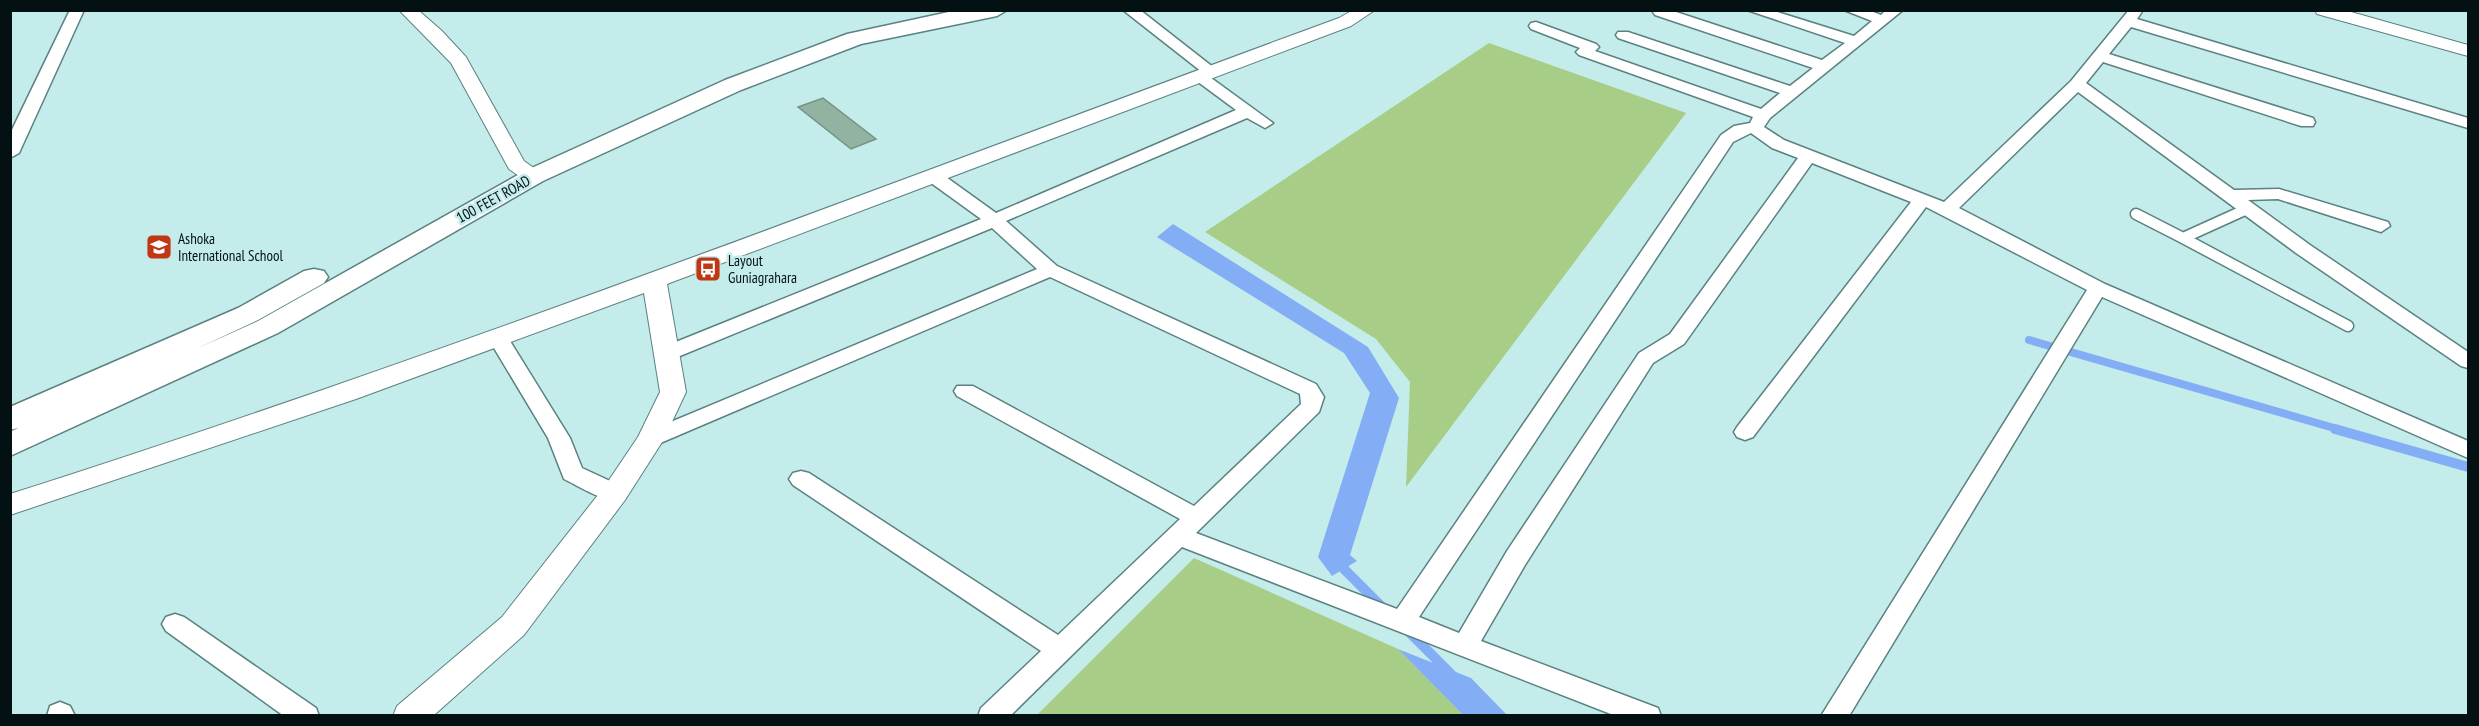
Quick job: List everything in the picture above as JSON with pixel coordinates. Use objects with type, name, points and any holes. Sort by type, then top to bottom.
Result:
[{"type":"main road","name":"100 FEET ROAD","points":[[10,420],[248,314],[716,75],[843,28],[925,10]]},
{"type":"main road","name":"100 FEET ROAD","points":[[10,445],[268,327],[525,171],[733,85],[855,39],[997,10]]},
{"type":"street","points":[[10,153],[77,10]]},
{"type":"street","points":[[407,10],[436,35],[459,62],[525,171]]},
{"type":"street","points":[[1130,10],[1265,123]]},
{"type":"street","points":[[10,505],[185,450],[498,338],[1345,22],[1367,10]]},
{"type":"street","points":[[1754,10],[1856,41]]},
{"type":"street","points":[[1851,10],[1889,15]]},
{"type":"street","points":[[2323,10],[2350,14],[2469,51]]},
{"type":"street","points":[[1660,12],[1824,66]]},
{"type":"street","points":[[1402,622],[1727,140],[1740,130],[1760,121],[1791,92],[1889,15]]},
{"type":"street","points":[[1947,209],[2076,84],[2132,16],[2469,123]]},
{"type":"street","points":[[1536,26],[1591,47],[1584,52],[1760,121]]},
{"type":"street","points":[[1623,36],[1791,92]]},
{"type":"street","points":[[2099,56],[2307,122]]},
{"type":"street","points":[[2076,84],[2156,140],[2247,209],[2469,361]]},
{"type":"street","points":[[668,353],[994,220],[1248,111]]},
{"type":"street","points":[[1760,121],[1760,134],[1778,144],[1947,209],[2098,288],[2469,450]]},
{"type":"street","points":[[1455,642],[1516,558],[1646,358],[1677,339],[1809,155]]},
{"type":"street","points":[[933,176],[994,220],[1050,270],[1308,389],[1313,397],[1311,407],[990,716]]},
{"type":"street","points":[[2228,195],[2279,194],[2381,226]]},
{"type":"street","points":[[1745,432],[1922,200]]},
{"type":"street","points":[[650,439],[1050,270]]},
{"type":"street","points":[[409,716],[513,626],[615,493],[650,439],[673,392],[654,280]]},
{"type":"street","points":[[1834,716],[2098,288]]},
{"type":"street","points":[[498,338],[559,438],[572,473],[615,493]]},
{"type":"street","points":[[965,391],[1195,517]]},
{"type":"street","points":[[801,478],[1059,649]]},
{"type":"street","points":[[1176,535],[1648,716]]},
{"type":"street","points":[[175,624],[306,716]]},
{"type":"lane","points":[[2183,238],[2247,209]]},
{"type":"lane","points":[[2136,214],[2348,326]]},
{"type":"green space","points":[[1489,43],[1686,113],[1406,487],[1410,382],[1376,339],[1205,232]]},
{"type":"green space","points":[[1194,558],[1398,649],[1463,715],[1036,716]]},
{"type":"water","points":[[1173,224],[1368,347],[1399,398],[1350,555],[1357,561],[1332,576],[1318,557],[1370,393],[1344,353],[1157,237]]},
{"type":"water","points":[[1398,649],[1471,678],[1507,715],[1463,715]]},
{"type":"building","points":[[823,98],[876,139],[851,149],[798,107]]},
{"type":"waterway","points":[[2029,340],[2341,430]]},
{"type":"waterway","points":[[2335,429],[2468,467]]},
{"type":"waterway","points":[[1339,559],[1344,569],[1384,609]]},
{"type":"waterway","points":[[1407,630],[1451,674]]},
{"type":"place","name":"Ashoka International School","points":[[159,247]]},
{"type":"place","name":"Layout Guniagrahara","points":[[708,269]]}]
